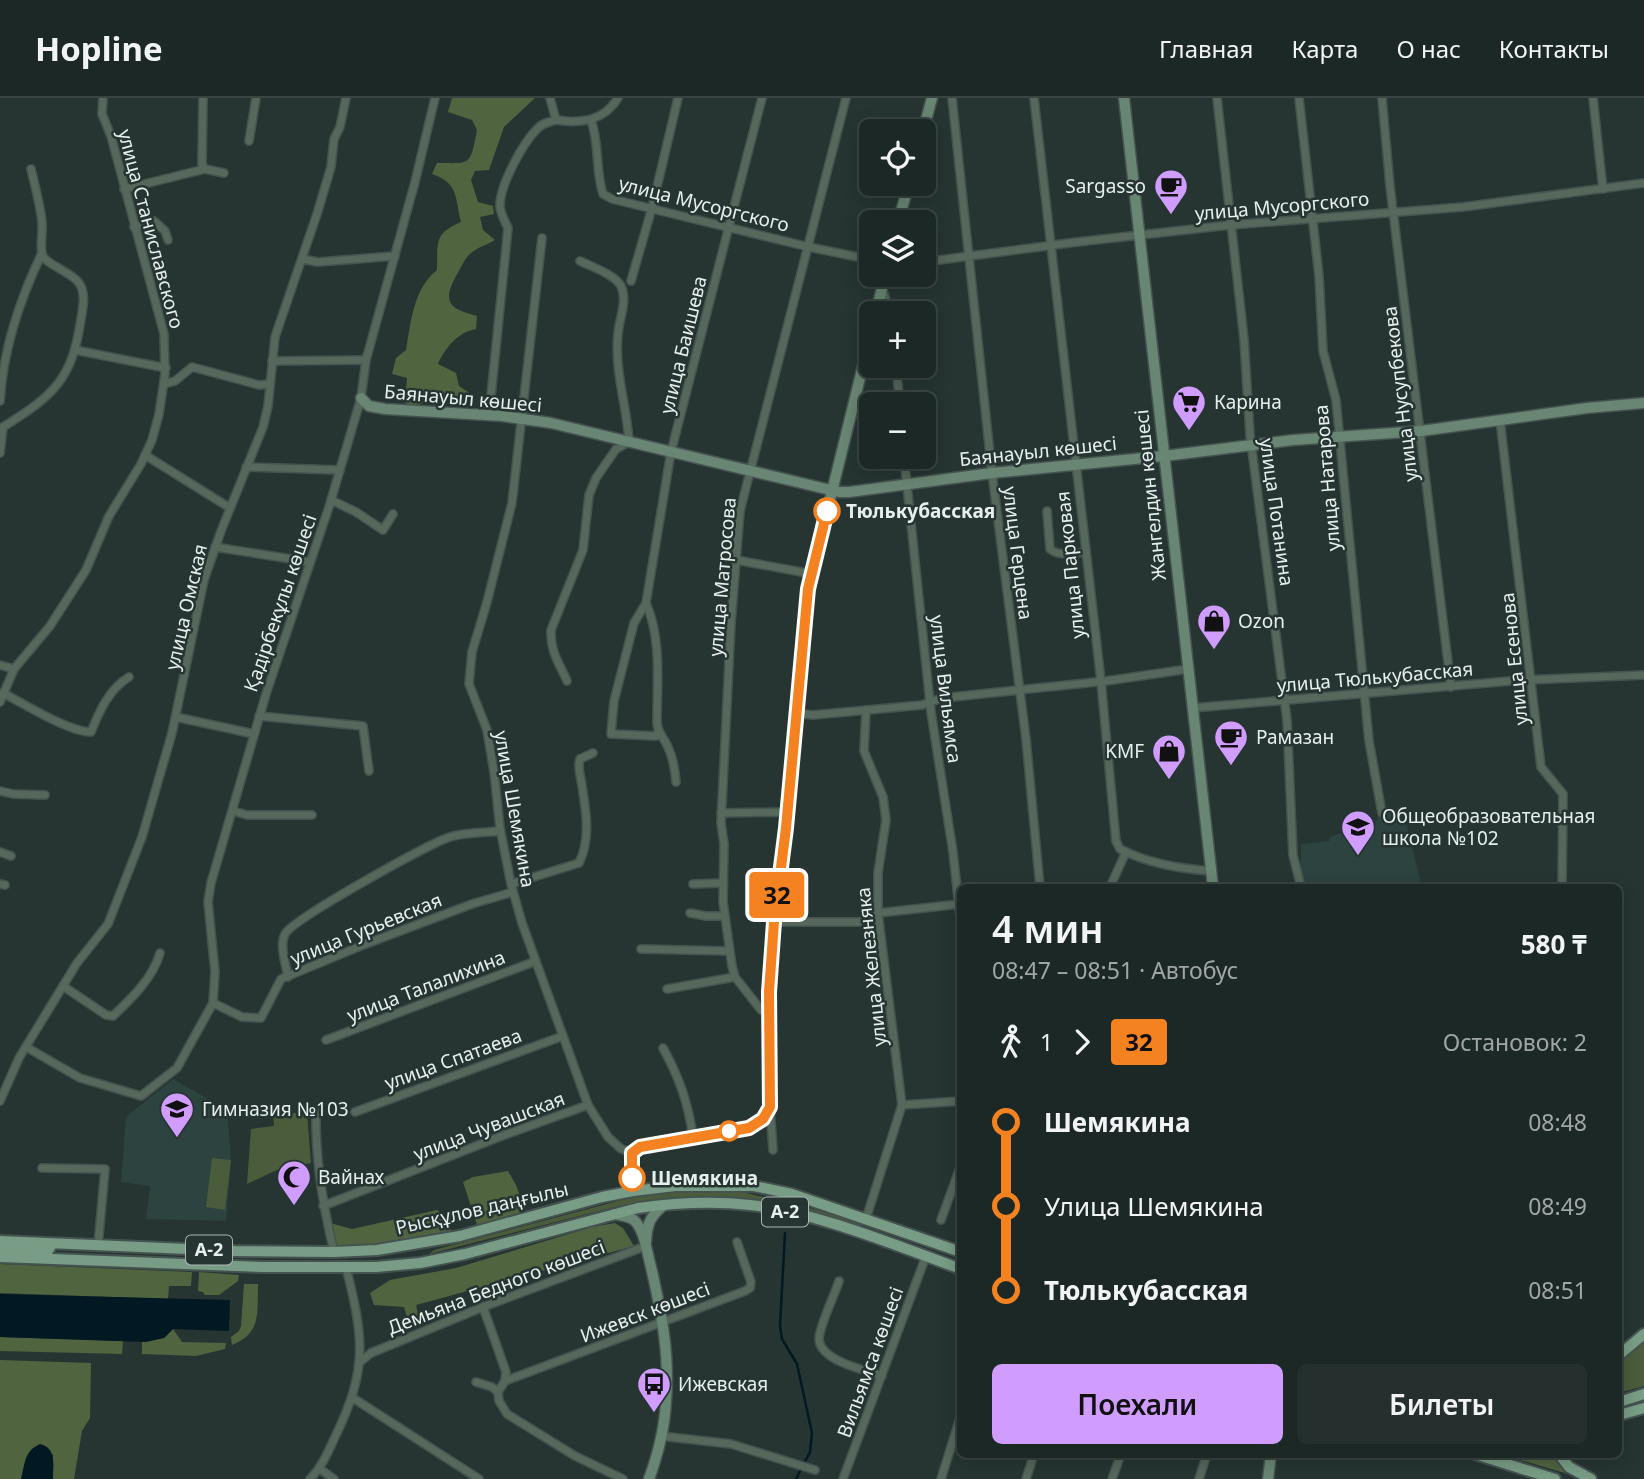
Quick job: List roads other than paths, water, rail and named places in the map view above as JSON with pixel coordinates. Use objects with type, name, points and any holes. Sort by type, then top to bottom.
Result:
[{"type":"main road","name":"Рысқұлов даңғылы","points":[[0,1241],[263,1251],[377,1250],[481,1231],[633,1191],[675,1186],[754,1186],[792,1194],[957,1251]]},
{"type":"main road","name":"Рысқұлов даңғылы","points":[[0,1258],[262,1267],[346,1267],[421,1263],[496,1246],[611,1213],[665,1204],[749,1205],[776,1209],[834,1225],[957,1268]]},
{"type":"main road","points":[[901,1248],[908,1241],[951,1256],[957,1252]]},
{"type":"main road","points":[[0,1249],[48,1251],[52,1244]]},
{"type":"main road","points":[[417,1244],[421,1263]]},
{"type":"main road","points":[[81,1261],[84,1252],[148,1255],[150,1248]]},
{"type":"main road","points":[[262,1267],[263,1251]]},
{"type":"main road","points":[[1622,1352],[1644,1334]]},
{"type":"main road","points":[[1622,1401],[1644,1394]]},
{"type":"main road","points":[[1622,1414],[1644,1408]]},
{"type":"main road","points":[[1488,1458],[1555,1479]]},
{"type":"main road","points":[[1562,1458],[1569,1467],[1591,1479]]},
{"type":"street","name":"улица Станиславского","points":[[0,702],[14,669],[66,603],[86,570],[109,516],[145,456],[159,414],[166,368],[164,334],[103,114],[103,98]]},
{"type":"street","points":[[203,98],[202,163],[205,169]]},
{"type":"street","points":[[249,141],[256,98]]},
{"type":"street","name":"улица Омская","points":[[0,1101],[26,1047],[77,962],[108,924],[142,837],[176,717],[204,580],[263,427],[279,323],[331,167],[334,139],[340,127],[346,98]]},
{"type":"street","name":"Қадірбекұлы көшесі","points":[[26,1047],[80,1078],[141,1096],[177,1068],[213,1003],[215,972],[208,913],[211,883],[254,734],[331,500],[361,398],[366,360],[435,98]]},
{"type":"street","points":[[550,98],[556,120]]},
{"type":"street","points":[[489,416],[508,242],[508,228],[500,205],[506,181],[537,128],[556,120],[581,122],[596,119],[614,105],[618,98]]},
{"type":"street","points":[[631,281],[652,208],[678,98]]},
{"type":"street","name":"улица Баишева","points":[[658,732],[656,736],[611,734],[614,701],[634,623],[646,603],[671,452],[762,98]]},
{"type":"street","name":"улица Матросова","points":[[769,1012],[761,1010],[735,977],[724,916],[721,813],[740,512],[846,98]]},
{"type":"street","points":[[926,119],[932,98]]},
{"type":"street","name":"улица Герцена","points":[[952,98],[1040,884]]},
{"type":"street","name":"улица Парковая","points":[[1034,98],[1101,681],[1116,841],[1120,849],[1126,852]]},
{"type":"street","name":"Жангелдин көшесі","points":[[1124,98],[1213,884]]},
{"type":"street","name":"улица Потанина","points":[[1217,98],[1253,445],[1284,700],[1293,855],[1300,884]]},
{"type":"street","name":"улица Натарова","points":[[1299,98],[1313,218],[1323,351],[1336,400],[1369,741],[1382,813]]},
{"type":"street","name":"улица Нусупбекова","points":[[1382,98],[1451,687]]},
{"type":"street","points":[[1593,98],[1603,189]]},
{"type":"street","name":"улица Мусоргского","points":[[591,120],[596,134],[599,181],[603,194],[612,199],[859,257]]},
{"type":"street","points":[[3,427],[47,398],[65,377],[75,350],[83,309],[83,290],[76,278],[44,259],[42,223],[31,169]]},
{"type":"street","points":[[124,189],[205,169],[224,173]]},
{"type":"street","name":"улица Мусоргского","points":[[936,260],[1230,225],[1463,207],[1644,183]]},
{"type":"street","points":[[134,227],[154,221],[165,231],[168,240]]},
{"type":"street","name":"улица Шемякина","points":[[542,239],[508,520],[468,674],[468,684],[487,730],[500,831],[512,888],[536,961],[588,1105],[608,1137],[620,1148],[632,1153]]},
{"type":"street","points":[[0,401],[7,353],[42,253]]},
{"type":"street","points":[[302,260],[318,262],[395,256]]},
{"type":"street","points":[[567,681],[553,653],[550,643],[551,630],[583,550],[589,495],[596,478],[616,449],[629,442],[618,335],[624,294],[615,279],[580,261]]},
{"type":"street","points":[[879,301],[882,287]]},
{"type":"street","points":[[882,287],[886,301]]},
{"type":"street","points":[[75,350],[166,368]]},
{"type":"street","points":[[272,360],[366,360]]},
{"type":"street","points":[[164,384],[175,381],[192,368],[222,373],[259,385],[270,384]]},
{"type":"street","points":[[773,1150],[769,1012],[774,922],[808,589],[860,378]]},
{"type":"street","name":"Баянауыл көшесі","points":[[361,398],[369,406],[385,409],[489,416],[551,424],[849,492],[1075,463],[1421,431],[1644,403]]},
{"type":"street","points":[[0,416],[3,427],[0,453]]},
{"type":"street","name":"улица Есенова","points":[[1500,420],[1541,768],[1563,794],[1562,884]]},
{"type":"street","points":[[145,456],[230,508]]},
{"type":"street","points":[[246,467],[340,470]]},
{"type":"street","name":"улица Вильямса","points":[[905,469],[930,703],[957,887]]},
{"type":"street","points":[[331,500],[383,530],[393,514]]},
{"type":"street","points":[[1047,511],[1050,549],[1062,554],[1086,552]]},
{"type":"street","points":[[215,547],[310,562]]},
{"type":"street","points":[[736,560],[812,574]]},
{"type":"street","name":"улица Баишева","points":[[646,603],[652,617],[657,654],[658,732],[674,761],[676,782]]},
{"type":"street","points":[[0,665],[14,669]]},
{"type":"street","points":[[796,713],[813,715],[922,705],[942,698],[1188,669]]},
{"type":"street","name":"улица Тюлькубасская","points":[[1192,708],[1532,680],[1644,675]]},
{"type":"street","points":[[4,693],[62,723],[91,732],[100,708],[120,682],[129,677]]},
{"type":"street","name":"улица Железняка","points":[[866,710],[864,751],[883,797],[886,820],[878,873],[878,912],[902,1105],[866,1219]]},
{"type":"street","points":[[260,716],[363,726],[369,771]]},
{"type":"street","points":[[176,717],[254,734]]},
{"type":"street","name":"улица Гурьевская","points":[[213,1003],[242,1017],[261,1018],[281,979],[579,863],[587,834],[586,809],[578,766],[580,759],[593,753]]},
{"type":"street","points":[[0,790],[13,794],[45,795]]},
{"type":"street","points":[[233,811],[247,815],[312,815]]},
{"type":"street","points":[[721,813],[787,812]]},
{"type":"street","points":[[288,977],[282,943],[286,932],[313,913],[393,864],[447,838],[500,831]]},
{"type":"street","points":[[0,852],[12,856]]},
{"type":"street","points":[[1111,884],[1126,852],[1174,866],[1212,871]]},
{"type":"street","points":[[693,884],[723,883]]},
{"type":"street","points":[[774,922],[858,922],[872,920],[878,912],[957,905]]},
{"type":"street","points":[[690,913],[724,916]]},
{"type":"street","points":[[641,949],[729,951]]},
{"type":"street","points":[[63,986],[106,1015],[113,1016],[131,999],[146,979],[160,953]]},
{"type":"street","name":"улица Талалихина","points":[[327,1040],[536,961]]},
{"type":"street","points":[[667,989],[735,977]]},
{"type":"street","name":"улица Спатаева","points":[[355,1112],[563,1036]]},
{"type":"street","points":[[663,1048],[676,1072],[688,1105],[693,1137]]},
{"type":"street","points":[[902,1105],[957,1101]]},
{"type":"street","name":"улица Чувашская","points":[[323,1206],[588,1105]]},
{"type":"street","points":[[633,1191],[632,1153],[640,1147],[749,1128],[763,1119],[770,1107]]},
{"type":"street","points":[[316,1112],[315,1148],[323,1206],[334,1252]]},
{"type":"street","points":[[42,1168],[105,1169],[97,1246]]},
{"type":"street","points":[[941,1220],[957,1176]]},
{"type":"street","points":[[646,1246],[646,1227],[665,1204]]},
{"type":"street","points":[[611,1213],[630,1217],[636,1222],[646,1246],[663,1323],[667,1370],[666,1402],[661,1436],[649,1479]]},
{"type":"street","name":"Ижевск көшесі","points":[[505,1381],[663,1323],[750,1287],[751,1282],[737,1242]]},
{"type":"street","name":"Демьяна Бедного көшесі","points":[[360,1362],[371,1353],[483,1307],[646,1246]]},
{"type":"street","name":"Вильямса көшесі","points":[[843,1479],[926,1256]]},
{"type":"street","points":[[310,1479],[320,1469],[353,1398],[360,1362],[360,1326],[346,1267]]},
{"type":"street","points":[[839,1281],[819,1337],[822,1349],[832,1358],[882,1376]]},
{"type":"street","points":[[483,1307],[506,1372],[505,1381],[498,1392],[499,1401],[507,1414],[575,1456],[623,1479]]},
{"type":"street","points":[[476,1382],[498,1392]]},
{"type":"street","points":[[353,1398],[479,1479]]},
{"type":"street","points":[[941,1479],[957,1428]]},
{"type":"street","points":[[661,1436],[731,1444],[811,1469]]},
{"type":"street","points":[[1026,1479],[1033,1458]]},
{"type":"street","points":[[1112,1479],[1120,1458]]},
{"type":"street","points":[[1199,1479],[1206,1458]]},
{"type":"street","points":[[1268,1479],[1271,1458]]},
{"type":"street","points":[[320,1469],[334,1479]]},
{"type":"waterway","points":[[785,1233],[780,1326],[782,1339],[797,1364],[812,1433],[810,1452],[796,1479]]},
{"type":"place","name":"Sargasso","points":[[1171,216]]},
{"type":"place","name":"Карина","points":[[1189,432]]},
{"type":"place","name":"Тюлькубасская","points":[[827,511]]},
{"type":"place","name":"Ozon","points":[[1214,651]]},
{"type":"place","name":"Рамазан","points":[[1231,767]]},
{"type":"place","name":"KMF","points":[[1169,781]]},
{"type":"place","name":"Общеобразовательная школа №102","points":[[1358,857]]},
{"type":"place","name":"Гимназия №103","points":[[177,1139]]},
{"type":"place","name":"Шемякина","points":[[632,1178]]},
{"type":"place","name":"Вайнах","points":[[294,1207]]},
{"type":"place","name":"Ижевская","points":[[654,1414]]}]
